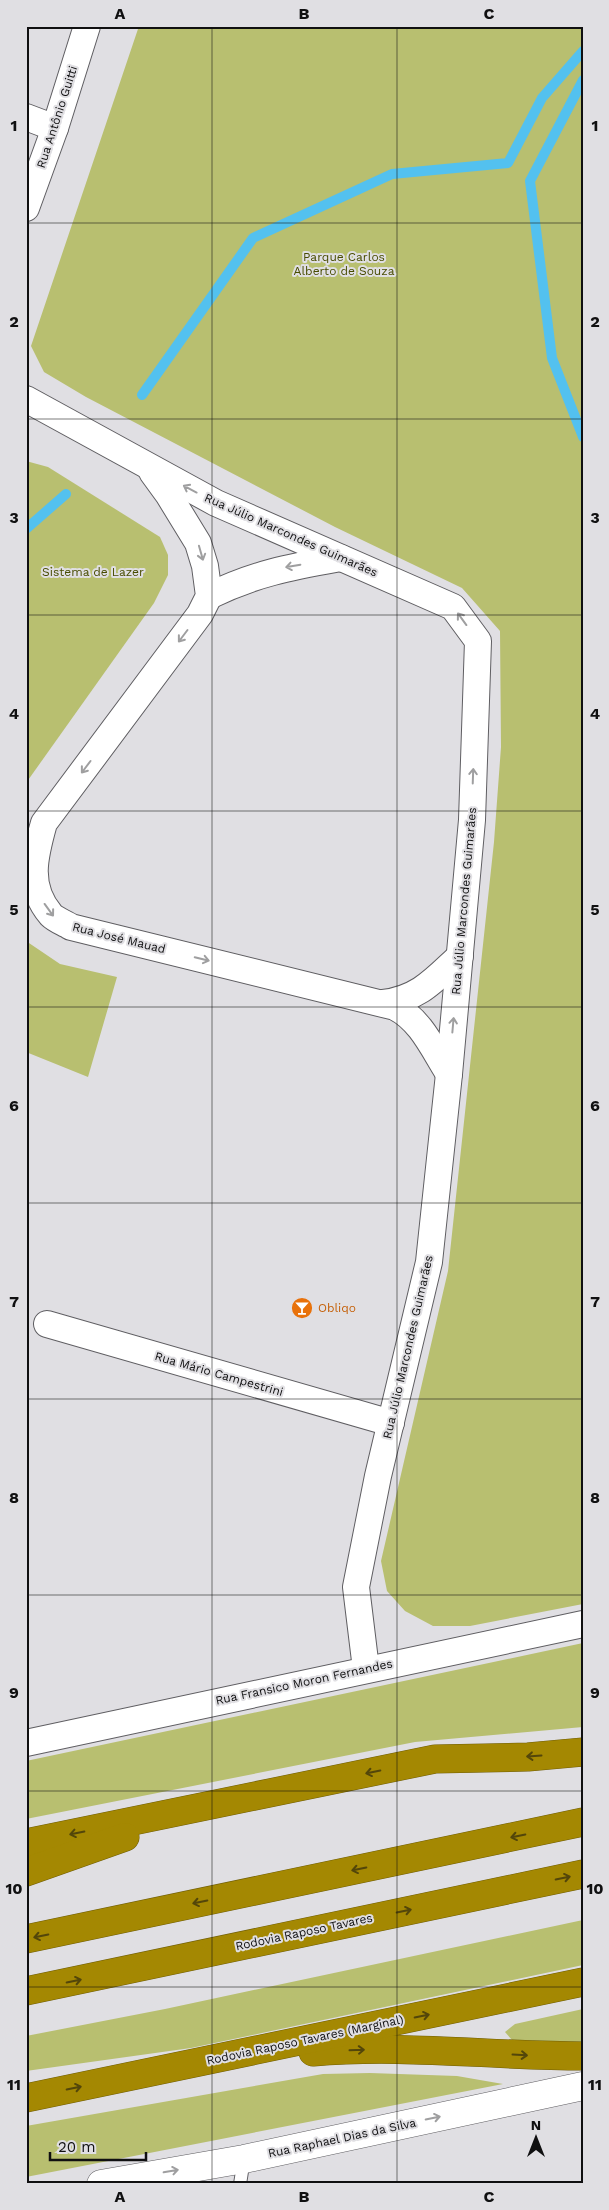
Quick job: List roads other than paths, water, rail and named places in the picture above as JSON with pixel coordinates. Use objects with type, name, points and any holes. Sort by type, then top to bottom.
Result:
[{"type":"highway","points":[[26,1843],[435,1759],[528,1757],[583,1752]]},
{"type":"highway","points":[[26,1872],[218,1804]]},
{"type":"highway","points":[[26,1939],[583,1822]]},
{"type":"highway","name":"Rodovia Raposo Tavares","points":[[26,1991],[583,1874]]},
{"type":"highway","name":"Rodovia Raposo Tavares (Marginal)","points":[[26,2098],[583,1982]]},
{"type":"highway","points":[[187,2065],[323,2052],[403,2049],[537,2056],[583,2056]]},
{"type":"main road","name":"Rua Raphael Dias da Silva","points":[[101,2184],[242,2171],[583,2086]]},
{"type":"street","name":"Rua Antônio Guitti","points":[[26,208],[55,128],[87,26]]},
{"type":"street","points":[[26,117],[55,128]]},
{"type":"street","name":"Rua Júlio Marcondes Guimarães","points":[[26,399],[216,503],[453,607],[478,641],[472,820],[430,1262],[391,1423],[356,1587],[366,1668]]},
{"type":"street","points":[[148,467],[168,494],[198,543],[205,566],[209,596],[240,581],[263,573],[341,558]]},
{"type":"street","name":"Rua José Mauad","points":[[209,596],[200,614],[44,823],[34,858],[36,890],[52,916],[71,927],[383,1003],[411,1016],[449,1074]]},
{"type":"street","name":"Rua José Mauad","points":[[383,1003],[396,1002],[422,991],[460,956]]},
{"type":"street","name":"Rua Mário Campestrini","points":[[47,1324],[391,1423]]},
{"type":"street","name":"Rua Fransico Moron Fernandes","points":[[26,1743],[366,1668],[583,1624]]},
{"type":"waterway","points":[[142,395],[253,238],[392,174],[508,163],[542,98],[583,51]]},
{"type":"waterway","points":[[583,80],[530,181],[552,358],[583,437]]},
{"type":"waterway","points":[[26,529],[66,494]]},
{"type":"place","name":"Obliqo","points":[[302,1308]]},
{"type":"park label","name":"Parque Carlos Alberto de Souza","points":[[344,264]]},
{"type":"park label","name":"Sistema de Lazer","points":[[93,572]]}]
